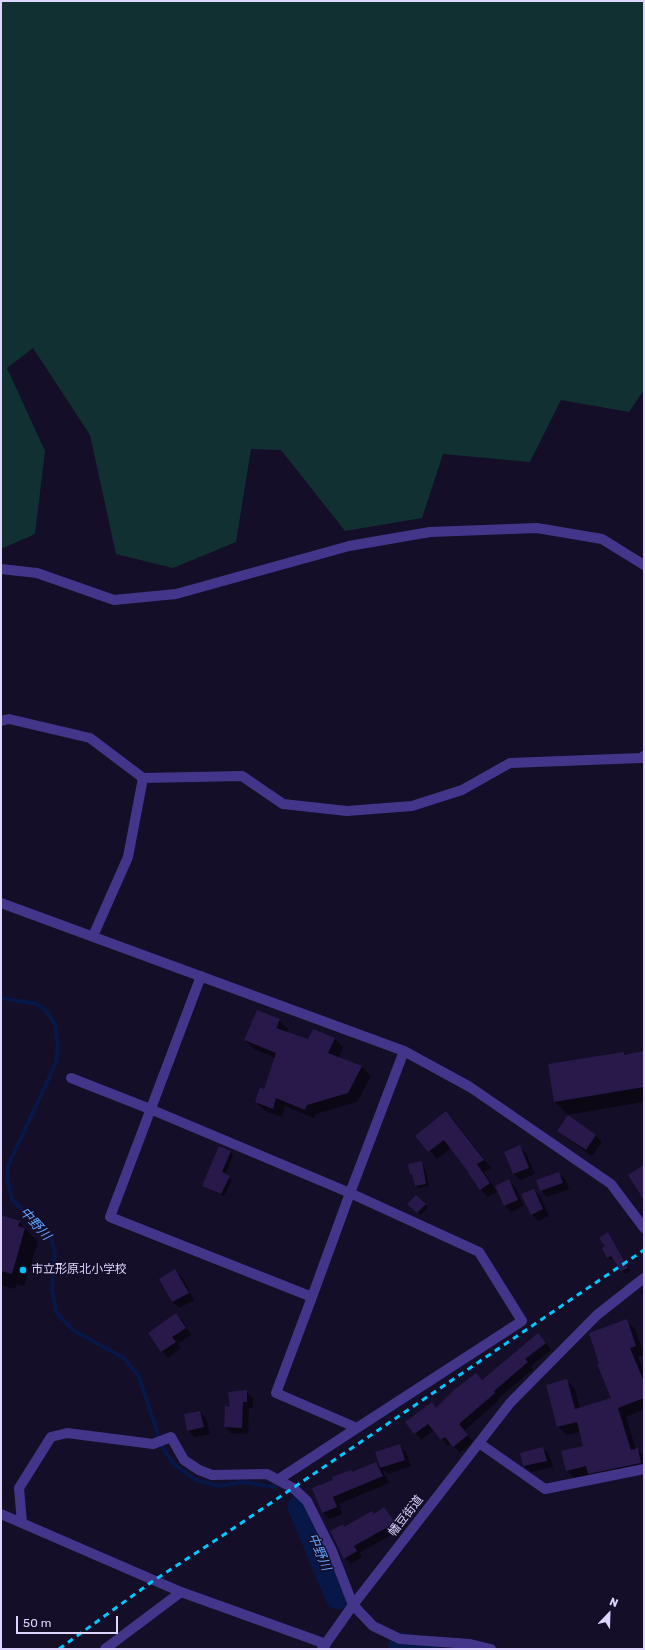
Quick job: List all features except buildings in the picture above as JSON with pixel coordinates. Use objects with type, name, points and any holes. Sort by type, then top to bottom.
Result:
[{"type":"street","points":[[1,570],[37,572],[114,600],[176,594],[349,546],[430,532],[537,528],[602,539],[644,565]]},
{"type":"street","points":[[1,721],[9,719],[90,738],[143,778],[242,776],[283,804],[347,811],[412,806],[462,790],[510,763],[641,758],[644,756]]},
{"type":"street","points":[[93,936],[128,857],[143,778]]},
{"type":"street","points":[[1,903],[404,1051],[470,1087],[611,1184],[644,1228]]},
{"type":"street","points":[[201,976],[110,1217],[312,1297]]},
{"type":"street","points":[[357,1428],[276,1393],[404,1051]]},
{"type":"street","points":[[71,1078],[150,1109],[350,1193],[479,1252],[522,1321],[279,1479]]},
{"type":"street","name":"幡豆街道","points":[[324,1646],[353,1605],[510,1403],[597,1315],[644,1278]]},
{"type":"street","points":[[22,1523],[19,1488],[51,1437],[67,1433],[153,1444],[171,1437],[184,1460],[199,1470],[212,1475],[267,1474],[279,1479],[293,1488],[307,1501],[332,1551],[353,1605],[373,1626],[400,1639],[470,1644],[491,1649]]},
{"type":"street","points":[[479,1443],[545,1489],[644,1469]]},
{"type":"street","points":[[1,1514],[181,1592],[324,1646]]},
{"type":"street","points":[[105,1649],[181,1592]]},
{"type":"green space","points":[[1,1],[644,1],[644,390],[629,412],[561,400],[530,462],[443,454],[422,518],[345,531],[281,450],[251,449],[236,542],[173,568],[116,554],[90,435],[33,348],[7,368],[45,451],[35,534],[1,549]]},
{"type":"waterway","name":"中野川","points":[[1,998],[37,1004],[47,1012],[55,1024],[58,1047],[56,1063],[8,1166],[7,1179],[12,1199],[52,1240],[55,1254],[52,1289],[56,1312],[73,1330],[124,1358],[139,1377],[163,1449],[176,1466],[196,1480],[219,1486],[242,1482],[275,1487]]},
{"type":"waterway","name":"中野川","points":[[300,1507],[338,1597]]},
{"type":"waterway","name":"中野川","points":[[401,1645],[428,1649]]},
{"type":"railway","points":[[59,1649],[153,1581],[228,1532],[644,1250]]},
{"type":"place","name":"市立形原北小学校","points":[[23,1270]]}]
